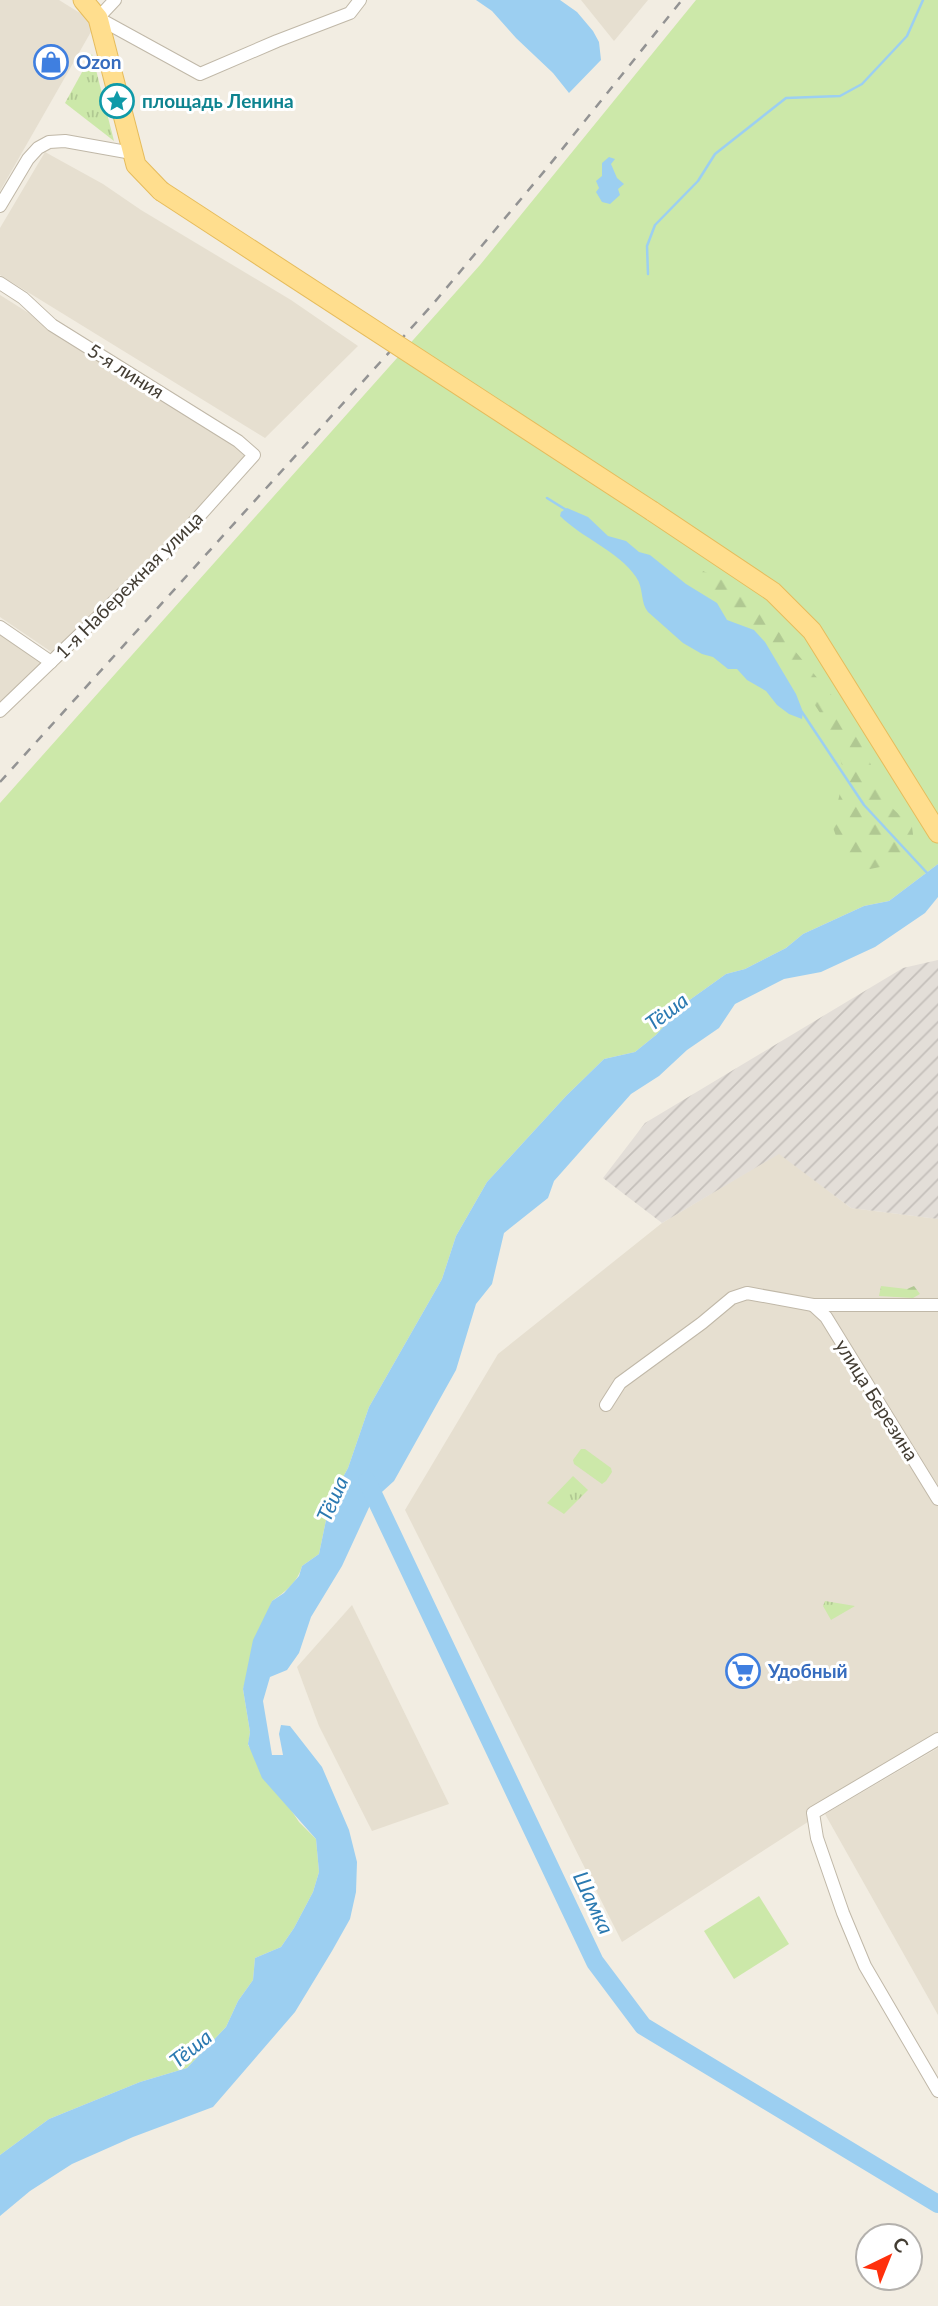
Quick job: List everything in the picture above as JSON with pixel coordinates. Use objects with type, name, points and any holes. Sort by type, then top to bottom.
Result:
[{"type":"main road","points":[[83,0],[98,18],[132,152],[136,164],[146,177],[161,191],[772,592],[812,631],[938,833]]},
{"type":"street","points":[[115,0],[98,18],[200,74],[350,13],[354,3]]},
{"type":"street","points":[[0,206],[28,159],[37,148],[49,142],[65,141],[132,152]]},
{"type":"street","name":"5-я линия","points":[[0,284],[23,298],[52,325],[238,441],[254,455]]},
{"type":"street","name":"1-я Набережная улица","points":[[0,711],[176,542],[254,455]]},
{"type":"street","points":[[0,626],[51,662]]},
{"type":"street","points":[[606,1405],[620,1383],[702,1323],[732,1297],[747,1293],[813,1305],[938,1305]]},
{"type":"street","name":"улица Березина","points":[[813,1305],[826,1317],[938,1499]]},
{"type":"street","points":[[938,1739],[813,1813],[817,1838],[865,1966],[938,2091]]},
{"type":"shaded area","points":[[0,0],[59,0],[96,23],[0,191]]},
{"type":"shaded area","points":[[581,0],[648,0],[614,41]]},
{"type":"shaded area","points":[[45,152],[103,184],[141,210],[291,300],[358,346],[265,438],[0,275],[0,228]]},
{"type":"shaded area","points":[[0,295],[253,454],[53,653],[0,617]]},
{"type":"shaded area","points":[[0,634],[43,664],[0,705]]},
{"type":"shaded area","points":[[938,960],[938,1219],[851,1208],[779,1154],[662,1223],[603,1178],[645,1123],[903,968]]},
{"type":"shaded area","points":[[779,1153],[851,1208],[938,1219],[938,1738],[622,1942],[405,1510],[498,1354],[662,1223]]},
{"type":"shaded area","points":[[352,1605],[449,1804],[372,1831],[319,1726],[297,1667]]},
{"type":"shaded area","points":[[938,1748],[938,2015],[825,1814]]},
{"type":"green space","points":[[696,0],[938,0],[938,864],[889,901],[864,906],[803,934],[786,948],[745,969],[726,974],[684,1004],[656,1035],[635,1052],[604,1059],[487,1182],[456,1236],[442,1279],[369,1407],[348,1468],[330,1501],[319,1554],[302,1566],[294,1582],[272,1601],[243,1689],[250,1732],[248,1745],[299,1822],[316,1839],[319,1872],[313,1892],[281,1947],[255,1958],[253,1980],[238,2001],[226,2027],[187,2068],[140,2082],[49,2119],[0,2155],[0,803],[480,265]]},
{"type":"green space","points":[[92,54],[114,141],[65,103]]},
{"type":"green space","points":[[703,571],[733,585],[765,615],[834,698],[862,745],[889,805],[912,827],[915,849],[900,863],[870,869],[860,868],[843,855],[832,825],[842,785],[842,765],[822,716],[800,682],[703,589],[699,580]]},
{"type":"green space","points":[[881,1286],[907,1289],[914,1286],[920,1294],[913,1298],[879,1296]]},
{"type":"green space","points":[[581,1449],[585,1449],[611,1468],[612,1472],[602,1484],[574,1464],[573,1460]]},
{"type":"green space","points":[[573,1476],[588,1490],[564,1514],[547,1503]]},
{"type":"green space","points":[[825,1601],[855,1606],[831,1620],[823,1606]]},
{"type":"green space","points":[[759,1896],[789,1944],[734,1979],[704,1931]]},
{"type":"water","points":[[476,0],[560,0],[577,12],[593,31],[599,42],[601,60],[569,93],[492,11]]},
{"type":"water","points":[[609,157],[615,159],[611,164],[617,178],[624,184],[618,189],[620,195],[610,204],[602,202],[596,192],[599,188],[596,181],[602,176],[602,163]]},
{"type":"water","points":[[567,508],[588,517],[608,536],[626,541],[639,552],[650,555],[686,584],[717,603],[727,620],[754,630],[765,642],[796,694],[803,712],[802,719],[777,705],[766,691],[747,680],[737,669],[728,669],[713,657],[683,643],[648,612],[636,577],[620,560],[560,516]]},
{"type":"water","points":[[938,864],[938,897],[925,913],[875,947],[821,972],[784,979],[735,1004],[719,1028],[687,1050],[659,1076],[631,1094],[554,1181],[548,1198],[504,1233],[492,1284],[476,1304],[456,1370],[394,1481],[372,1501],[342,1566],[311,1617],[299,1653],[287,1670],[270,1677],[263,1701],[272,1755],[283,1755],[279,1734],[281,1725],[290,1726],[322,1767],[349,1830],[357,1862],[356,1892],[350,1919],[295,2012],[213,2107],[133,2137],[72,2164],[30,2191],[0,2216],[0,2155],[49,2119],[140,2082],[187,2068],[226,2027],[238,2001],[253,1980],[255,1958],[281,1947],[313,1892],[319,1872],[316,1839],[262,1778],[248,1744],[250,1732],[243,1689],[253,1640],[272,1601],[284,1593],[299,1576],[302,1566],[319,1554],[330,1501],[348,1468],[369,1407],[442,1279],[456,1236],[487,1182],[604,1059],[635,1052],[656,1035],[684,1004],[726,974],[745,969],[786,948],[803,934],[864,906],[889,901]]},
{"type":"waterway","points":[[648,274],[647,246],[655,225],[698,181],[715,154],[786,98],[840,96],[862,84],[907,36],[923,0]]},
{"type":"waterway","name":"Тёша","points":[[547,498],[568,511]]},
{"type":"waterway","name":"Тёша","points":[[802,712],[864,805],[929,875]]},
{"type":"waterway","name":"Шамка","points":[[367,1481],[595,1962],[643,2026],[938,2204]]},
{"type":"railway","points":[[0,782],[433,304],[682,0]]},
{"type":"place","name":"Ozon","points":[[51,62]]},
{"type":"place","name":"площадь Ленина","points":[[117,101]]},
{"type":"place","name":"Удобный","points":[[743,1671]]}]
